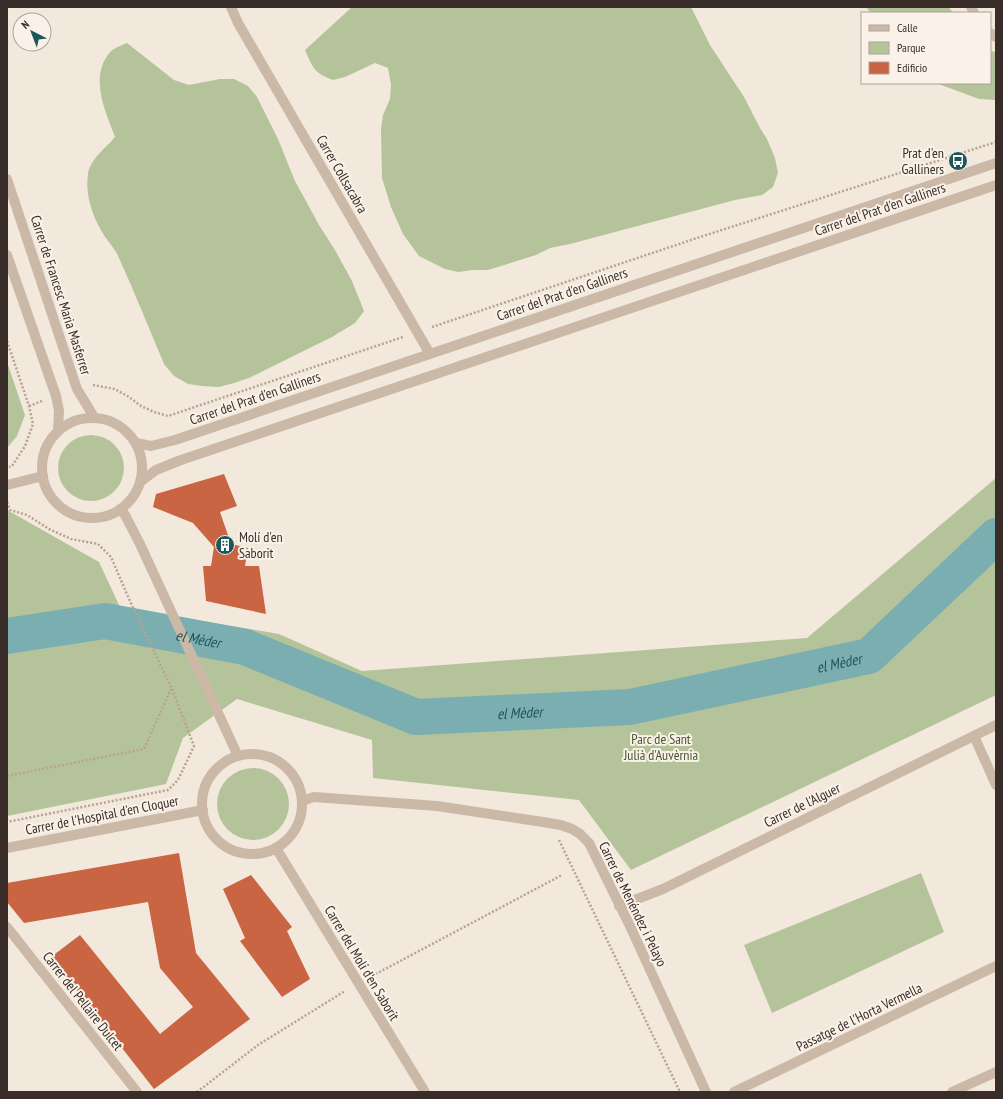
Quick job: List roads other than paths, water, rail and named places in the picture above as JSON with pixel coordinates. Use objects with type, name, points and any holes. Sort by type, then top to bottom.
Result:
[{"type":"street","name":"Carrer Collsacabra","points":[[232,7],[238,23],[430,354]]},
{"type":"street","name":"Carrer del Prat d'en Galliners","points":[[136,443],[151,446],[174,440],[996,163]]},
{"type":"street","name":"Carrer de Francesc Maria Masferrer","points":[[7,179],[77,389],[94,417]]},
{"type":"street","name":"Carrer del Prat d'en Galliners","points":[[140,482],[156,470],[181,460],[996,185]]},
{"type":"street","points":[[7,256],[56,396],[59,411],[58,431]]},
{"type":"street","points":[[94,417],[116,424],[129,434],[136,443],[142,464],[140,482],[132,497],[120,509],[104,516],[87,518],[70,513],[56,503],[47,489],[43,476],[43,457],[49,443],[58,431],[71,423],[94,417]]},
{"type":"street","points":[[7,485],[43,476]]},
{"type":"street","points":[[120,509],[125,515],[140,544],[238,756]]},
{"type":"street","name":"Carrer de l'Alguer","points":[[619,906],[670,885],[996,726]]},
{"type":"street","points":[[974,736],[996,785]]},
{"type":"street","points":[[253,754],[268,756],[281,763],[292,773],[299,786],[302,801],[301,815],[296,828],[288,840],[276,848],[262,853],[248,854],[234,851],[221,844],[211,833],[204,819],[203,796],[207,783],[215,771],[226,762],[238,756],[253,754]]},
{"type":"street","name":"Carrer de Menéndez i Pelayo","points":[[302,801],[314,796],[437,806],[561,825],[580,834],[589,843],[630,926],[706,1092]]},
{"type":"street","name":"Carrer de l'Hospital d'en Cloquer","points":[[7,848],[203,810]]},
{"type":"street","name":"Carrer del Molí d'en Saborit","points":[[276,848],[425,1092]]},
{"type":"street","name":"Carrer del Pellaire Dulcet","points":[[7,927],[137,1092]]},
{"type":"street","name":"Passatge de l'Horta Vermella","points":[[734,1092],[996,966]]},
{"type":"street","points":[[952,1092],[996,1072]]},
{"type":"waterway","name":"el Mèder","points":[[7,636],[105,621],[245,647],[416,717],[630,707],[869,656],[996,536]]},
{"type":"place","name":"Prat d'en Galliners","points":[[958,161]]},
{"type":"place","name":"Molí d'en Saborit","points":[[225,545]]},
{"type":"park label","name":"Parc de Sant Julià d'Auvèrnia","points":[[661,748]]}]
